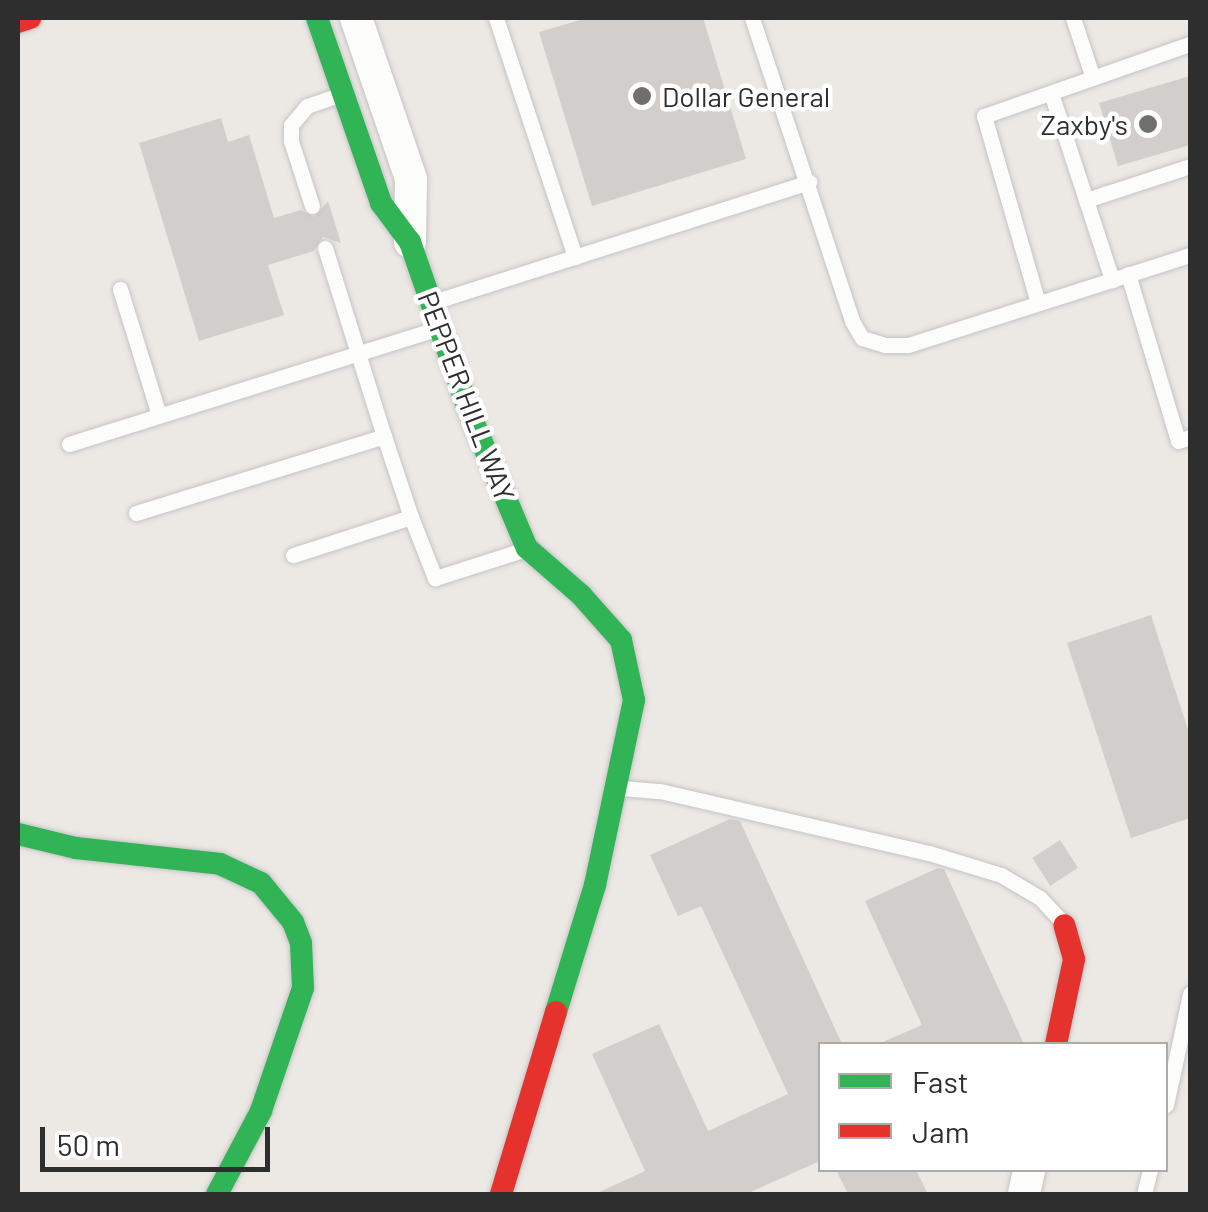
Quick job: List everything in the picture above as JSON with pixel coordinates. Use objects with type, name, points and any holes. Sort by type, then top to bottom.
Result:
[{"type":"street","points":[[18,22],[30,18]]},
{"type":"street","name":"PEPPER HILL WAY","points":[[317,18],[382,203],[410,242],[526,548]]},
{"type":"street","name":"PEPPER HILL WAY","points":[[356,18],[411,179],[410,242]]},
{"type":"street","points":[[500,1194],[595,885],[634,700],[621,640],[582,596],[526,548]]},
{"type":"street","points":[[18,834],[76,848],[220,864],[261,883],[294,922],[301,943],[302,988],[262,1111],[217,1194]]},
{"type":"street","points":[[1056,1042],[1074,959],[1064,925]]},
{"type":"lane","points":[[496,18],[575,257]]},
{"type":"lane","points":[[752,18],[852,320],[862,338],[885,346],[908,345],[1190,255]]},
{"type":"lane","points":[[1073,18],[1093,78]]},
{"type":"lane","points":[[1038,303],[984,116],[1190,44]]},
{"type":"lane","points":[[1050,93],[1086,200],[1120,277],[1178,441],[1190,437]]},
{"type":"lane","points":[[312,206],[291,141],[291,124],[307,106],[342,94]]},
{"type":"lane","points":[[1086,200],[1190,166]]},
{"type":"lane","points":[[431,303],[809,182]]},
{"type":"lane","points":[[326,248],[384,436],[435,578],[526,548]]},
{"type":"lane","points":[[120,289],[160,416]]},
{"type":"lane","points":[[70,444],[440,328]]},
{"type":"lane","points":[[136,513],[384,436]]},
{"type":"lane","points":[[293,555],[411,517]]},
{"type":"lane","points":[[615,787],[660,791],[929,854],[1001,875],[1040,898],[1064,925]]},
{"type":"lane","points":[[1168,1096],[1190,994]]},
{"type":"building","name":"Dollar General","points":[[587,18],[703,18],[746,159],[592,206],[539,32]]},
{"type":"building","name":"Zaxby's","points":[[1190,76],[1190,145],[1118,166],[1099,103]]},
{"type":"building","points":[[221,118],[228,142],[249,135],[274,218],[301,210],[314,217],[328,201],[341,243],[323,237],[314,251],[268,265],[284,315],[199,341],[139,143]]},
{"type":"building","points":[[1151,615],[1190,736],[1190,818],[1131,838],[1067,643]]},
{"type":"building","points":[[730,819],[740,821],[841,1042],[818,1042],[818,1162],[746,1194],[595,1194],[645,1171],[592,1054],[659,1024],[708,1131],[788,1094],[701,906],[678,916],[650,855]]},
{"type":"building","points":[[1060,840],[1078,868],[1050,886],[1032,858]]},
{"type":"building","points":[[938,868],[944,869],[1023,1042],[883,1042],[922,1025],[865,901]]},
{"type":"building","points":[[837,1172],[917,1172],[928,1194],[848,1194]]},
{"type":"traffic: fast","points":[[317,18],[381,203],[410,242],[470,414],[527,548],[581,595],[621,640],[634,700],[595,885],[556,1012]]},
{"type":"traffic: fast","points":[[18,834],[76,848],[220,864],[261,883],[293,922],[301,943],[303,988],[261,1111],[217,1194]]},
{"type":"traffic: jam","points":[[18,22],[30,18]]},
{"type":"traffic: jam","points":[[1056,1042],[1074,959],[1064,925]]},
{"type":"traffic: jam","points":[[501,1194],[556,1012]]},
{"type":"place","name":"Dollar General","points":[[642,96]]},
{"type":"place","name":"Zaxby's","points":[[1148,124]]}]
